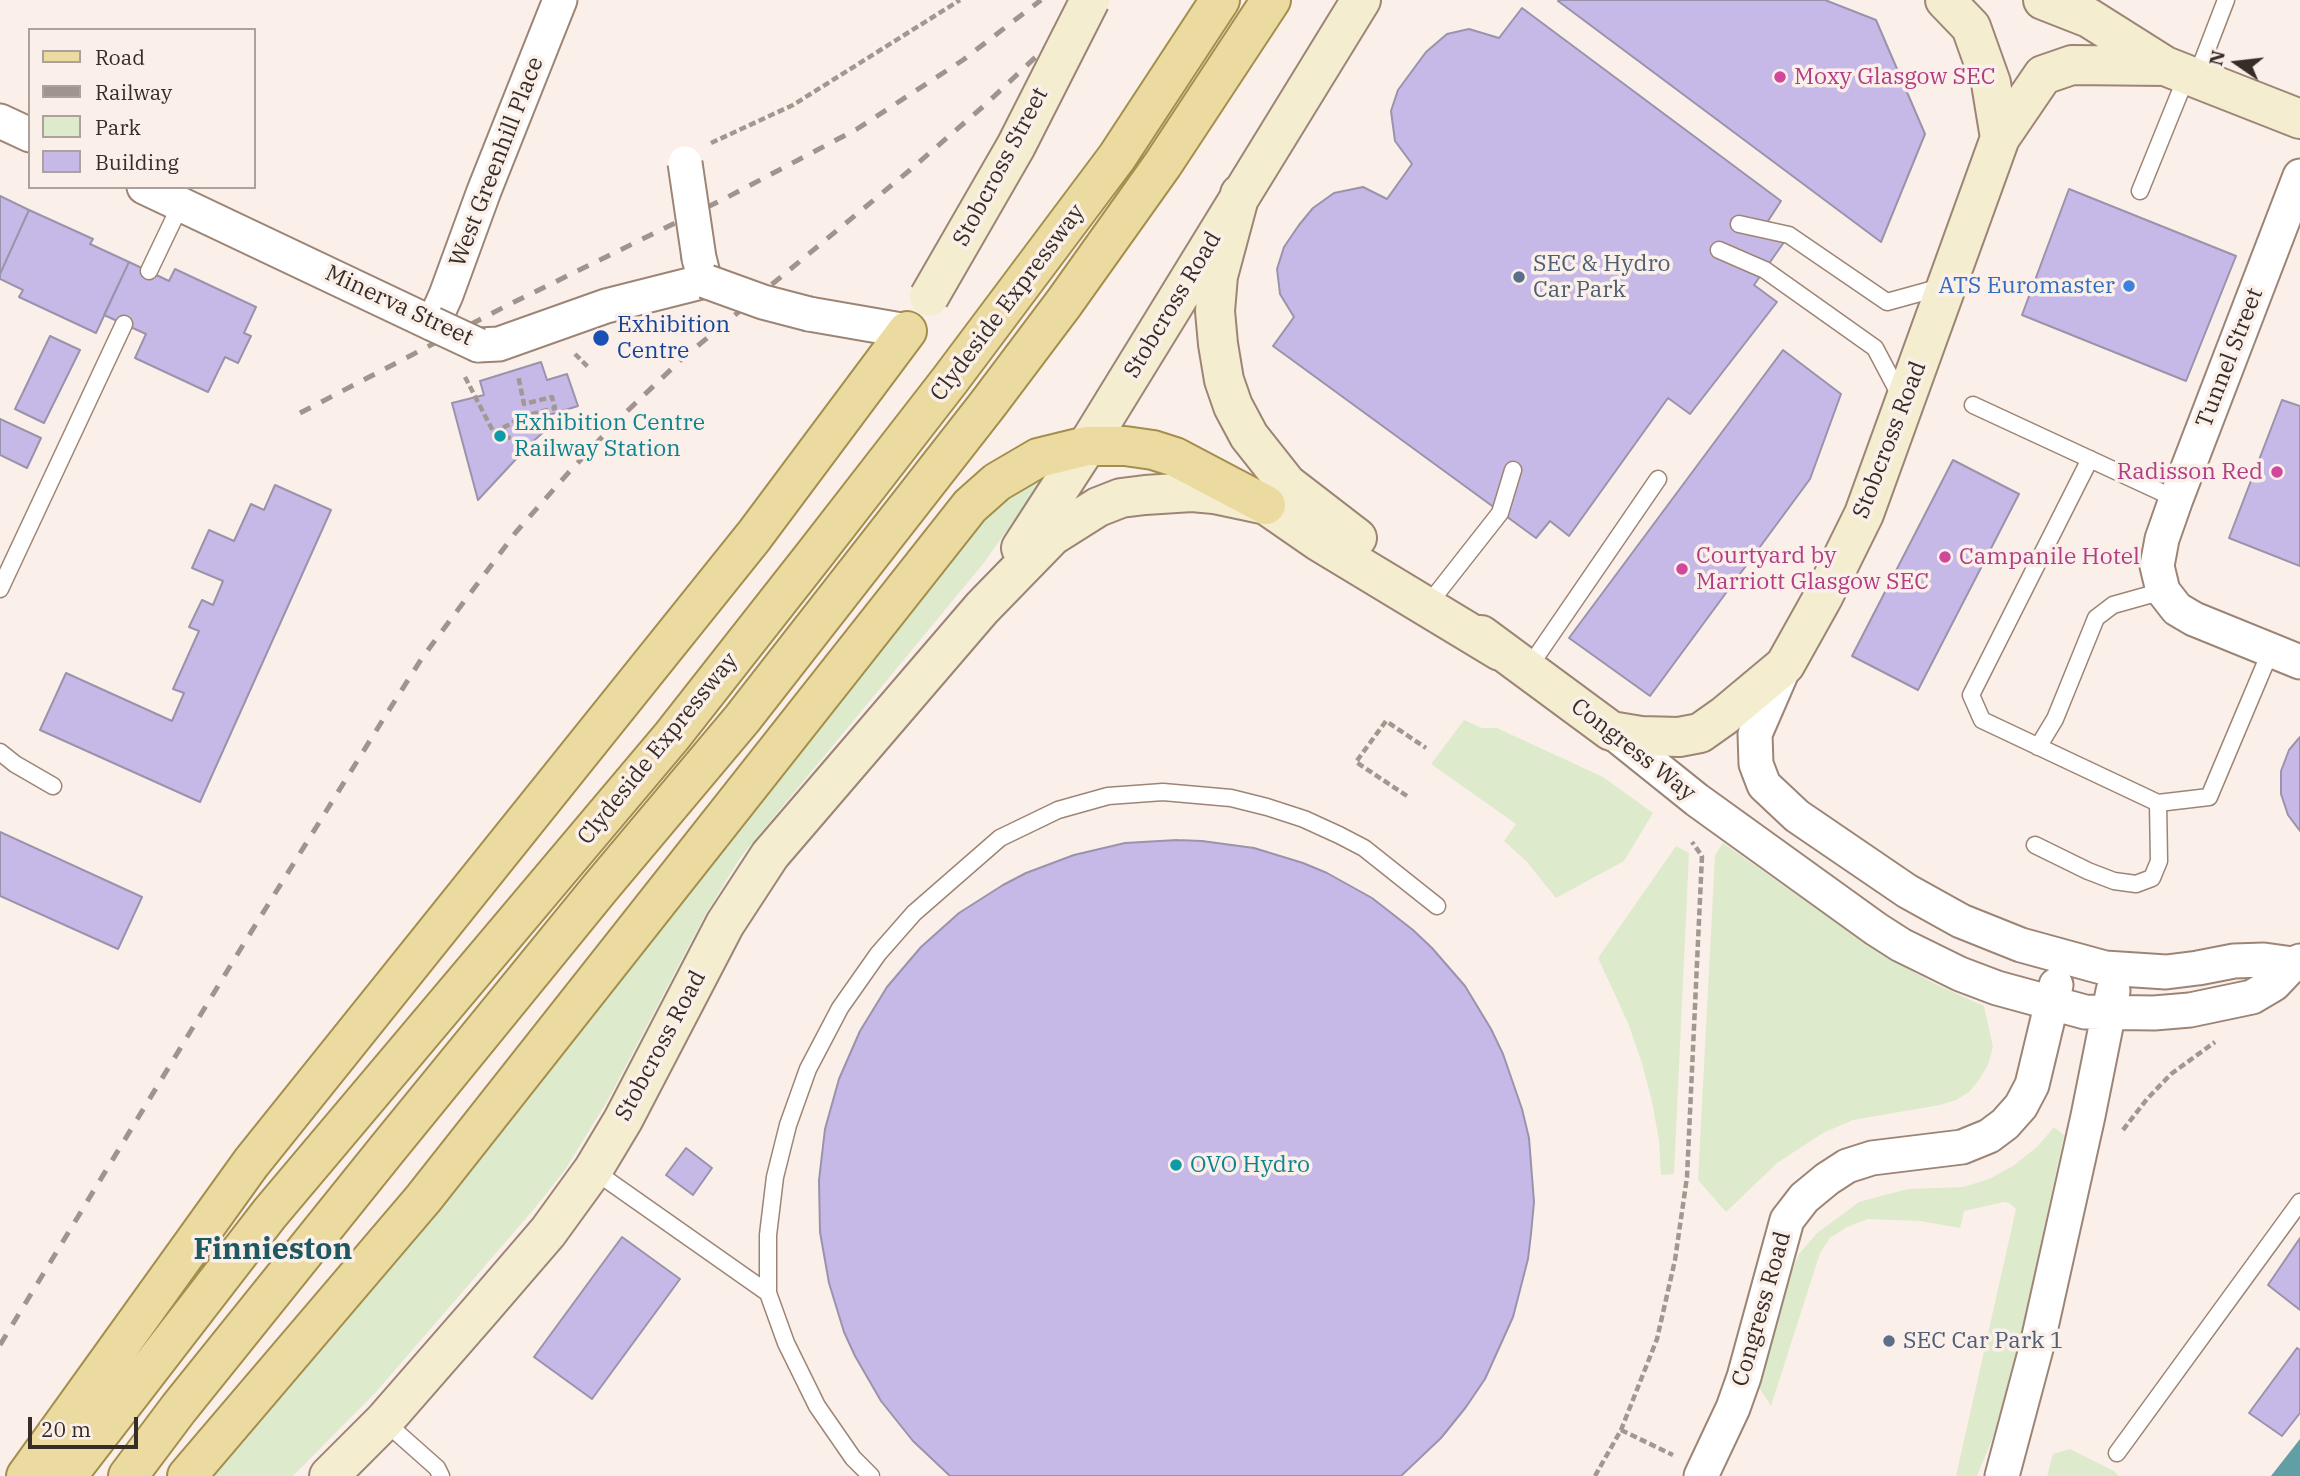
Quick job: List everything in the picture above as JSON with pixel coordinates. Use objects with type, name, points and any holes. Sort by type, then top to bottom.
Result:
[{"type":"main road","name":"Clydeside Expressway","points":[[67,1476],[270,1213],[672,736],[950,380],[1117,157],[1220,0]]},
{"type":"main road","name":"Clydeside Expressway","points":[[128,1476],[188,1397],[397,1137],[742,719],[988,404],[1163,164],[1271,0]]},
{"type":"main road","points":[[26,1476],[251,1163],[754,536],[907,331]]},
{"type":"main road","points":[[187,1476],[423,1199],[970,506],[997,482],[1038,458],[1087,446],[1125,446],[1153,450],[1175,457],[1266,505]]},
{"type":"street","name":"West Greenhill Place","points":[[440,309],[560,0]]},
{"type":"street","name":"Stobcross Street","points":[[907,331],[1016,146],[1090,0]]},
{"type":"street","name":"Stobcross Road","points":[[982,608],[1087,446],[1361,0]]},
{"type":"street","name":"Stobcross Road","points":[[1945,0],[1971,27],[1991,83],[2000,138]]},
{"type":"street","points":[[2043,0],[2089,18],[2183,73],[2300,119]]},
{"type":"street","name":"Stobcross Road","points":[[1611,731],[1661,738],[1700,733],[1785,666],[1864,514],[2000,138],[2043,75],[2073,65],[2183,73]]},
{"type":"street","points":[[0,121],[28,134]]},
{"type":"street","points":[[685,159],[702,270],[763,302],[809,314],[907,331]]},
{"type":"street","name":"Tunnel Street","points":[[2163,591],[2158,576],[2158,556],[2176,499],[2300,176]]},
{"type":"street","name":"Minerva Street","points":[[148,189],[382,299],[440,309],[470,359],[499,344],[702,270]]},
{"type":"street","name":"Congress Way","points":[[1240,194],[1218,276],[1215,311],[1218,344],[1224,380],[1233,406],[1249,436],[1287,484],[1514,661],[1850,912],[1901,944],[1960,974],[2051,1004],[2085,1012],[2154,1013],[2190,1010],[2252,997],[2274,984],[2296,962]]},
{"type":"street","name":"Stobcross Road","points":[[329,1476],[384,1421],[548,1232],[593,1170],[623,1121],[725,925],[770,855],[982,608],[1052,536],[1098,508],[1121,498],[1192,492],[1266,505],[1318,541],[1514,661]]},
{"type":"street","points":[[2163,591],[2177,609],[2194,619],[2285,656]]},
{"type":"street","name":"Congress Way","points":[[1785,666],[1755,734],[1757,769],[1764,785],[1797,816],[1944,913],[2021,945],[2117,970],[2166,972],[2234,961],[2296,962]]},
{"type":"street","name":"Congress Road","points":[[1703,1473],[1744,1377],[1787,1220],[1804,1198],[1847,1166],[1872,1158],[1962,1147],[1989,1136],[2005,1124],[2021,1106],[2032,1085],[2062,957]]},
{"type":"street","points":[[2002,1476],[2022,1404],[2082,1143],[2117,970]]},
{"type":"lane","points":[[2140,191],[2183,73],[2226,0]]},
{"type":"lane","points":[[149,271],[181,204]]},
{"type":"lane","points":[[1739,224],[1789,235],[1887,302],[1947,286]]},
{"type":"lane","points":[[1719,250],[1765,270],[1875,348],[1905,405]]},
{"type":"lane","points":[[0,589],[124,324]]},
{"type":"lane","points":[[1973,405],[2176,499]]},
{"type":"lane","points":[[2090,459],[1971,695],[1982,720],[2158,803],[2210,797],[2248,705],[2285,656]]},
{"type":"lane","points":[[1434,597],[1500,513],[1513,470]]},
{"type":"lane","points":[[1514,661],[1658,479]]},
{"type":"lane","points":[[2038,747],[2055,719],[2096,618],[2113,605],[2163,591]]},
{"type":"lane","points":[[0,752],[53,786]]},
{"type":"lane","points":[[870,1476],[853,1458],[817,1406],[786,1343],[768,1293],[768,1235],[775,1177],[788,1125],[808,1069],[840,1008],[878,954],[914,913],[1000,838],[1058,810],[1108,796],[1163,792],[1231,798],[1292,815],[1364,848],[1437,906]]},
{"type":"lane","points":[[2035,845],[2088,871],[2114,881],[2136,884],[2152,878],[2159,861],[2158,803]]},
{"type":"lane","points":[[593,1170],[768,1293]]},
{"type":"lane","points":[[2118,1453],[2300,1202]]},
{"type":"lane","points":[[1985,1476],[2022,1404]]},
{"type":"lane","points":[[384,1421],[437,1468],[441,1476]]},
{"type":"path","points":[[685,159],[793,105],[960,0]]},
{"type":"path","points":[[564,358],[575,356]]},
{"type":"path","points":[[470,359],[494,433]]},
{"type":"path","points":[[494,433],[524,416],[555,408],[552,397],[524,404],[518,375],[529,369]]},
{"type":"path","points":[[494,433],[530,444]]},
{"type":"path","points":[[1407,796],[1356,762],[1386,721],[1426,748]]},
{"type":"path","points":[[1595,1476],[1621,1430],[1657,1339],[1675,1260],[1687,1177],[1702,856],[1679,825],[1697,800]]},
{"type":"path","points":[[2120,1136],[2147,1099],[2171,1074],[2218,1040]]},
{"type":"path","points":[[1621,1430],[1703,1473]]},
{"type":"green space","points":[[1046,475],[983,564],[740,858],[704,917],[609,1098],[565,1170],[534,1209],[376,1392],[293,1476],[201,1476],[994,504]]},
{"type":"green space","points":[[1464,720],[1482,728],[1497,728],[1603,777],[1653,813],[1624,861],[1556,898],[1526,861],[1504,841],[1516,824],[1431,764]]},
{"type":"green space","points":[[1723,843],[1878,952],[1935,984],[1984,1006],[1993,1047],[1988,1065],[1969,1092],[1940,1105],[1853,1120],[1823,1133],[1777,1163],[1726,1212],[1698,1180],[1715,855]]},
{"type":"green space","points":[[1676,846],[1689,853],[1674,1174],[1661,1175],[1659,1140],[1642,1063],[1628,1023],[1598,958]]},
{"type":"green space","points":[[2054,1127],[2064,1135],[2013,1374],[2003,1413],[1977,1476],[1956,1476],[2016,1209],[2009,1203],[1964,1211],[1960,1228],[1920,1221],[1868,1219],[1847,1227],[1830,1238],[1820,1253],[1771,1406],[1758,1386],[1784,1290],[1799,1254],[1817,1233],[1859,1202],[1908,1189],[1963,1187],[1989,1179],[2013,1166],[2038,1146]]},
{"type":"green space","points":[[2070,1449],[2119,1476],[2047,1476],[2053,1454]]},
{"type":"water","points":[[2300,1439],[2300,1476],[2271,1476]]},
{"type":"building","name":"Moxy Glasgow SEC","points":[[1825,0],[1876,20],[1925,134],[1881,242],[1558,1]]},
{"type":"building","name":"SEC & Hydro Car Park","points":[[1522,8],[1781,201],[1768,221],[1789,235],[1754,285],[1777,302],[1690,414],[1668,398],[1569,536],[1550,521],[1536,538],[1273,346],[1294,317],[1280,294],[1277,269],[1284,247],[1299,225],[1313,208],[1334,193],[1363,187],[1387,199],[1412,164],[1395,141],[1391,111],[1398,90],[1426,52],[1447,34],[1469,29],[1499,38]]},
{"type":"building","name":"ATS Euromaster","points":[[2069,189],[2236,256],[2186,381],[2022,315]]},
{"type":"building","points":[[0,196],[29,210],[0,274]]},
{"type":"building","points":[[29,210],[93,239],[90,244],[129,262],[96,333],[19,297],[23,290],[0,279]]},
{"type":"building","points":[[129,262],[169,281],[175,269],[256,307],[244,333],[251,336],[238,363],[225,357],[208,392],[135,358],[146,334],[104,315]]},
{"type":"building","points":[[50,336],[80,350],[44,423],[15,409]]},
{"type":"building","name":"Courtyard by Marriott Glasgow SEC","points":[[1783,350],[1841,394],[1810,479],[1650,696],[1569,638]]},
{"type":"building","name":"Exhibition Centre Railway Station","points":[[541,362],[547,380],[567,374],[578,406],[539,418],[547,429],[478,500],[452,403],[484,395],[480,381]]},
{"type":"building","name":"Radisson Red","points":[[2282,400],[2300,406],[2300,566],[2229,538]]},
{"type":"building","points":[[0,419],[41,438],[27,468],[0,455]]},
{"type":"building","name":"Campanile Hotel","points":[[1953,460],[2019,494],[1918,690],[1852,656]]},
{"type":"building","points":[[275,485],[331,510],[200,802],[40,730],[66,673],[172,721],[184,693],[173,689],[199,631],[189,627],[202,600],[213,605],[223,581],[192,568],[209,530],[234,541],[251,504],[264,510]]},
{"type":"building","points":[[2300,737],[2300,831],[2288,815],[2281,794],[2281,771],[2289,750]]},
{"type":"building","points":[[0,832],[142,897],[118,949],[0,896]]},
{"type":"building","name":"OVO Hydro","points":[[1177,840],[1254,848],[1327,873],[1372,898],[1413,930],[1465,986],[1503,1054],[1529,1138],[1534,1202],[1528,1259],[1513,1317],[1485,1379],[1466,1407],[1441,1438],[1401,1476],[950,1476],[913,1441],[881,1401],[844,1332],[829,1283],[820,1232],[819,1180],[825,1129],[839,1079],[860,1031],[887,987],[921,947],[959,913],[1026,873],[1074,855],[1125,843]]},
{"type":"building","points":[[686,1148],[712,1168],[693,1195],[666,1175]]},
{"type":"building","points":[[622,1237],[680,1279],[592,1399],[534,1357]]},
{"type":"building","points":[[2300,1238],[2300,1310],[2268,1285]]},
{"type":"building","points":[[2297,1348],[2300,1350],[2300,1413],[2282,1436],[2249,1413]]},
{"type":"railway","points":[[300,413],[857,129],[963,60],[1041,0]]},
{"type":"railway","points":[[0,1345],[243,945],[422,658],[516,532],[621,417],[683,358],[910,170],[986,104],[1096,0]]},
{"type":"place","name":"Moxy Glasgow SEC","points":[[1780,77]]},
{"type":"place","name":"SEC & Hydro Car Park","points":[[1519,277]]},
{"type":"place","name":"ATS Euromaster","points":[[2129,286]]},
{"type":"place","name":"Exhibition Centre","points":[[601,338]]},
{"type":"place","name":"Exhibition Centre Railway Station","points":[[500,436]]},
{"type":"place","name":"Radisson Red","points":[[2277,472]]},
{"type":"place","name":"Campanile Hotel","points":[[1945,557]]},
{"type":"place","name":"Courtyard by Marriott Glasgow SEC","points":[[1682,569]]},
{"type":"place","name":"OVO Hydro","points":[[1176,1165]]},
{"type":"place","name":"SEC Car Park 1","points":[[1889,1341]]},
{"type":"district","name":"Finnieston","points":[[273,1250]]}]
